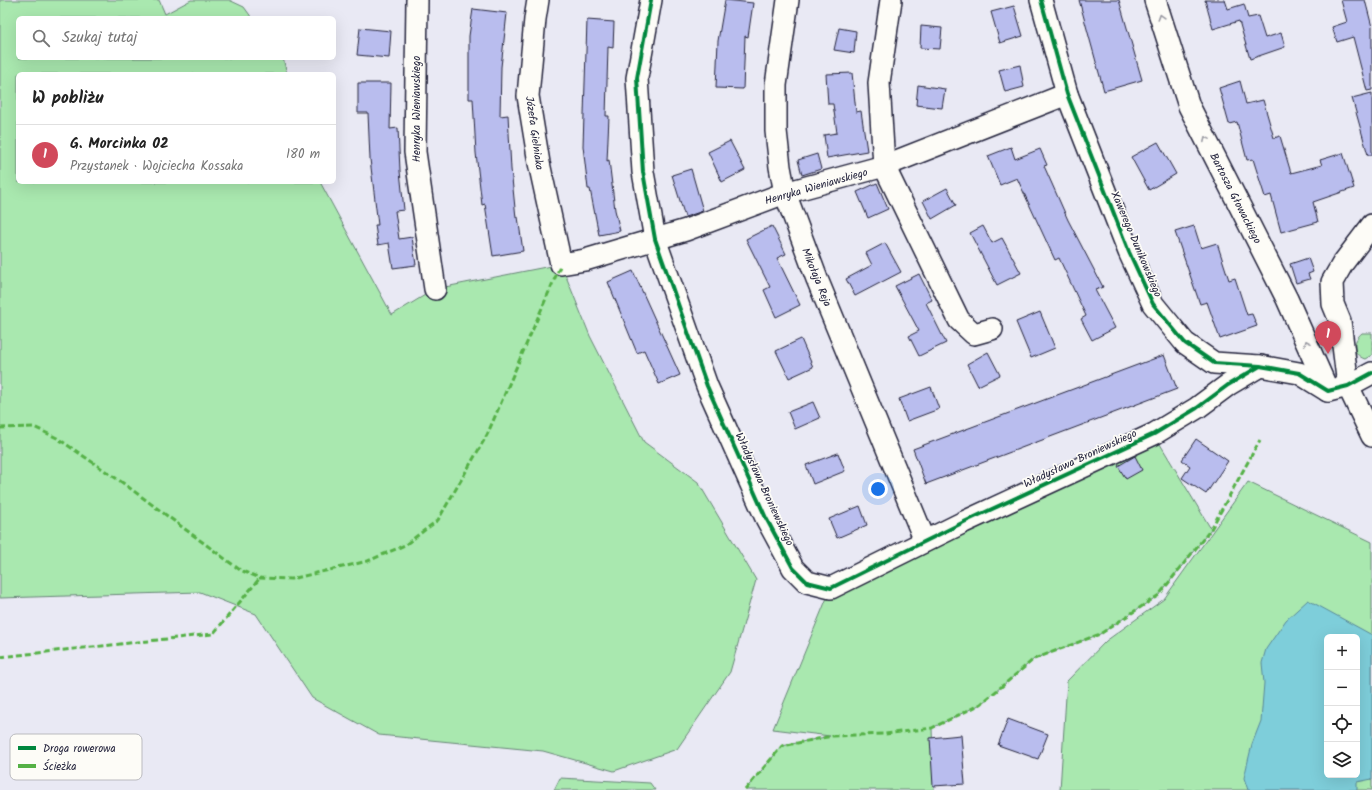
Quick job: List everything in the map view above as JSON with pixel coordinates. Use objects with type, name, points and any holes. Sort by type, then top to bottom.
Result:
[{"type":"street","name":"Henryka Wieniawskiego","points":[[417,0],[415,152],[435,289]]},
{"type":"street","name":"Józefa Gielniaka","points":[[538,0],[528,96],[539,163],[561,264]]},
{"type":"street","name":"Władysława Broniewskiego","points":[[651,0],[637,78],[643,172],[655,239],[707,386],[766,518],[793,568],[808,582],[831,588],[926,541],[1154,434],[1197,408],[1228,385],[1260,366]]},
{"type":"street","name":"Mikołaja Reja","points":[[788,0],[776,85],[776,115],[780,167],[785,193],[818,279],[926,541]]},
{"type":"street","points":[[891,0],[879,83],[884,166],[959,320],[974,334],[992,329]]},
{"type":"street","name":"Xawerego Dunikowskiego","points":[[1041,0],[1067,94],[1129,252],[1153,304],[1185,343],[1214,362],[1260,366],[1299,373],[1328,392]]},
{"type":"street","name":"Bartosza Głowackiego","points":[[1155,0],[1189,106],[1287,298],[1328,392]]},
{"type":"street","name":"Henryka Wieniawskiego","points":[[561,264],[585,260],[686,230],[785,193],[884,166],[1067,94]]},
{"type":"street","points":[[1372,225],[1343,263],[1332,282],[1333,304],[1340,321],[1348,386],[1372,436]]},
{"type":"street","points":[[1328,392],[1348,386],[1372,373]]},
{"type":"green space","points":[[0,0],[159,0],[165,14],[191,0],[229,0],[244,7],[251,16],[16,16],[16,60],[284,60],[286,72],[16,72],[16,184],[321,184],[392,315],[435,289],[561,264],[590,336],[644,442],[698,482],[756,580],[730,672],[677,749],[614,771],[543,751],[379,735],[312,698],[256,614],[200,592],[0,598]]},
{"type":"green space","points":[[1362,333],[1372,333],[1372,355],[1365,359],[1358,354],[1355,348],[1356,340]]},
{"type":"green space","points":[[1154,434],[1211,529],[1159,595],[1100,634],[1034,659],[981,704],[932,728],[934,790],[745,790],[782,746],[830,736],[773,729],[831,588]]},
{"type":"green space","points":[[1248,482],[1372,542],[1372,790],[1060,790],[1067,681],[1106,641],[1164,599]]},
{"type":"green space","points":[[560,778],[650,783],[655,790],[554,790]]},
{"type":"water","points":[[1308,600],[1372,635],[1372,779],[1357,782],[1357,790],[1248,790],[1244,778],[1252,744],[1261,721],[1264,683],[1262,663],[1266,649],[1286,620]]},
{"type":"building","points":[[725,0],[753,3],[748,37],[745,36],[743,89],[716,88],[718,41]]},
{"type":"building","points":[[1079,0],[1119,0],[1142,80],[1104,91]]},
{"type":"building","points":[[1205,0],[1225,0],[1228,9],[1244,4],[1248,18],[1258,16],[1265,38],[1281,33],[1285,47],[1250,59],[1239,21],[1213,29]]},
{"type":"building","points":[[1341,0],[1365,0],[1372,27],[1372,90],[1367,91],[1353,37],[1337,42],[1332,27],[1347,22]]},
{"type":"building","points":[[1014,6],[1023,36],[1000,43],[991,12]]},
{"type":"building","points":[[473,9],[507,13],[501,67],[500,116],[508,115],[516,218],[518,217],[523,251],[493,256],[485,204],[482,205],[476,153],[473,99],[469,99],[469,36]]},
{"type":"building","points":[[587,20],[614,22],[613,48],[608,47],[606,116],[609,116],[607,161],[609,160],[615,210],[620,231],[599,235],[590,189],[588,189],[583,146]]},
{"type":"building","points":[[921,26],[942,28],[940,49],[920,48]]},
{"type":"building","points":[[360,28],[391,31],[389,58],[357,55]]},
{"type":"building","points":[[839,28],[856,31],[854,53],[834,50]]},
{"type":"building","points":[[1020,65],[1024,87],[1005,92],[999,70]]},
{"type":"building","points":[[852,73],[856,112],[861,111],[867,151],[827,158],[824,135],[837,133],[833,104],[828,104],[826,74]]},
{"type":"building","points":[[1240,81],[1246,104],[1263,100],[1274,138],[1280,136],[1291,173],[1322,165],[1320,160],[1343,153],[1354,188],[1313,202],[1318,222],[1281,232],[1271,195],[1265,197],[1253,159],[1247,160],[1237,122],[1229,124],[1219,88]]},
{"type":"building","points":[[358,83],[391,83],[390,129],[398,128],[404,210],[395,211],[399,239],[412,237],[416,265],[393,268],[389,243],[378,245],[375,225],[378,225],[370,159],[368,113],[358,113]]},
{"type":"building","points":[[918,85],[945,89],[942,108],[916,105]]},
{"type":"building","points":[[1372,93],[1372,155],[1368,155],[1352,98]]},
{"type":"building","points":[[730,141],[745,170],[722,182],[708,152]]},
{"type":"building","points":[[1158,142],[1176,174],[1149,190],[1131,157]]},
{"type":"building","points":[[1011,147],[1015,159],[1040,149],[1047,165],[1044,166],[1068,220],[1103,287],[1095,290],[1115,328],[1092,340],[1081,319],[1086,316],[1059,258],[1055,260],[1017,178],[1000,185],[988,156]]},
{"type":"building","points":[[817,154],[821,169],[802,175],[798,160]]},
{"type":"building","points":[[691,169],[703,211],[685,217],[672,175]]},
{"type":"building","points":[[877,183],[888,209],[868,218],[857,192]]},
{"type":"building","points":[[947,188],[956,205],[932,219],[923,201]]},
{"type":"building","points":[[772,226],[786,254],[777,258],[800,305],[776,317],[764,290],[770,287],[746,239]]},
{"type":"building","points":[[983,226],[992,243],[1002,238],[1021,273],[997,285],[970,233]]},
{"type":"building","points":[[1194,226],[1201,248],[1217,243],[1229,280],[1235,278],[1247,315],[1252,314],[1257,326],[1220,339],[1207,302],[1200,304],[1175,232]]},
{"type":"building","points":[[885,243],[901,272],[855,296],[846,279],[872,265],[866,253]]},
{"type":"building","points":[[1308,258],[1313,272],[1308,274],[1310,279],[1296,283],[1290,264]]},
{"type":"building","points":[[633,271],[680,375],[659,384],[644,350],[637,353],[608,282]]},
{"type":"building","points":[[919,274],[932,300],[926,303],[946,343],[919,356],[909,336],[919,331],[895,286]]},
{"type":"building","points":[[1040,312],[1055,348],[1031,358],[1016,322]]},
{"type":"building","points":[[801,339],[813,367],[789,378],[776,351]]},
{"type":"building","points":[[988,352],[1000,375],[978,386],[967,364]]},
{"type":"building","points":[[1164,355],[1177,389],[926,484],[913,449]]},
{"type":"building","points":[[931,387],[939,409],[907,421],[899,399]]},
{"type":"building","points":[[813,402],[820,418],[795,429],[788,412]]},
{"type":"building","points":[[1196,439],[1228,461],[1206,494],[1182,478],[1190,466],[1182,460]]},
{"type":"building","points":[[838,453],[845,471],[813,484],[806,465]]},
{"type":"building","points":[[1135,456],[1142,470],[1126,479],[1118,466]]},
{"type":"building","points":[[860,506],[867,525],[837,538],[829,519]]},
{"type":"building","points":[[1008,719],[1048,734],[1038,759],[998,745]]},
{"type":"building","points":[[961,735],[965,784],[933,786],[930,738]]},
{"type":"marked path","points":[[0,428],[34,427],[57,438],[123,483],[240,570],[260,578],[291,579],[368,561],[405,545],[438,520],[487,435],[561,264]]},
{"type":"marked path","points":[[745,790],[782,746],[832,736],[885,734],[932,728],[981,704],[1034,659],[1100,634],[1159,595],[1211,529],[1260,440]]},
{"type":"marked path","points":[[0,657],[213,634],[260,578]]},
{"type":"cycle path","points":[[651,0],[637,78],[643,172],[655,239],[707,386],[766,518],[793,568],[807,582],[831,588],[964,522],[1154,434],[1197,408],[1228,385],[1260,366]]},
{"type":"cycle path","points":[[1041,0],[1067,94],[1129,252],[1153,304],[1185,343],[1214,363],[1260,366],[1299,373],[1328,391],[1348,386],[1372,373]]},
{"type":"place","name":"G. Morcinka 02","points":[[1328,354]]}]
